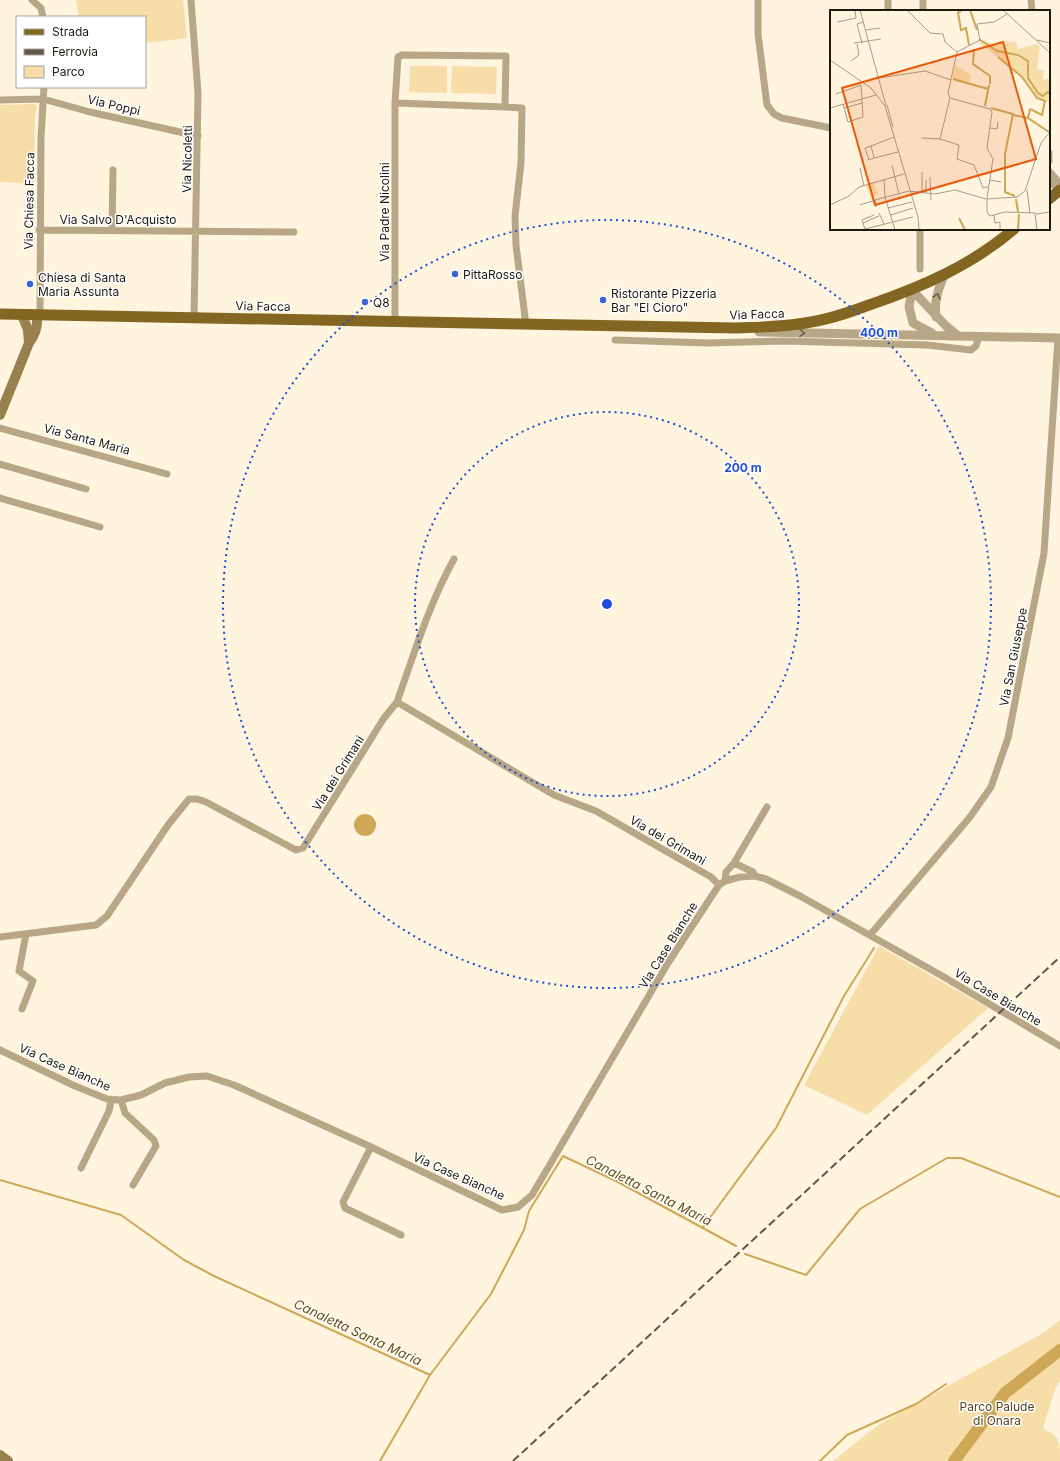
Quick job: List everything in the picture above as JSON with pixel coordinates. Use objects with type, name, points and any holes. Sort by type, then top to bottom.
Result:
[{"type":"main road","points":[[1050,198],[1060,189]]},
{"type":"main road","name":"Via Facca","points":[[0,314],[526,325],[735,328],[786,326],[835,317],[912,290],[944,275],[994,246],[1011,231]]},
{"type":"main road","points":[[22,315],[28,330],[29,343]]},
{"type":"main road","points":[[0,415],[37,327],[38,315]]},
{"type":"main road","points":[[0,1455],[8,1461]]},
{"type":"street","points":[[32,0],[41,8]]},
{"type":"street","points":[[43,16],[41,8],[44,0]]},
{"type":"street","name":"Via Nicoletti","points":[[191,0],[198,93],[194,318]]},
{"type":"street","points":[[758,0],[758,34],[767,105],[774,114],[782,118],[830,128]]},
{"type":"street","points":[[1031,0],[1032,10]]},
{"type":"street","name":"Via Padre Nicolini","points":[[395,322],[396,61],[402,55],[506,56],[505,107]]},
{"type":"street","name":"Via Chiesa Facca","points":[[38,315],[39,230],[44,88]]},
{"type":"street","name":"Via Poppi","points":[[0,100],[43,99],[90,112],[198,136]]},
{"type":"street","points":[[395,103],[522,108],[521,163],[515,216],[516,245],[526,325]]},
{"type":"street","points":[[112,230],[113,170]]},
{"type":"street","points":[[1050,171],[1060,173]]},
{"type":"street","points":[[1050,171],[1058,181],[1060,189]]},
{"type":"street","points":[[1050,182],[1060,189]]},
{"type":"street","name":"Via Salvo D'Acquisto","points":[[39,230],[196,230],[294,232]]},
{"type":"street","points":[[920,230],[920,269]]},
{"type":"street","points":[[936,317],[935,303],[937,291],[944,275]]},
{"type":"street","points":[[912,290],[936,317],[957,334]]},
{"type":"street","points":[[912,290],[909,306],[913,323],[937,335]]},
{"type":"street","points":[[735,328],[752,332],[957,334],[1059,338]]},
{"type":"street","points":[[615,340],[708,343],[785,341],[927,345],[971,350],[976,346],[979,336]]},
{"type":"street","name":"Via San Giuseppe","points":[[870,935],[970,817],[991,787],[1008,738],[1044,552],[1059,338]]},
{"type":"street","name":"Via Santa Maria","points":[[0,428],[168,474]]},
{"type":"street","points":[[0,464],[86,489]]},
{"type":"street","points":[[0,498],[100,527]]},
{"type":"street","points":[[397,702],[421,632],[442,580],[454,559]]},
{"type":"street","name":"Via dei Grimani","points":[[0,937],[96,925],[107,916],[168,825],[189,799],[197,799],[206,802],[296,850],[303,848],[384,718],[397,702],[554,795],[596,811],[722,883]]},
{"type":"street","name":"Via Case Bianche","points":[[0,1050],[75,1086],[111,1100],[121,1100],[142,1095],[165,1083],[189,1076],[207,1076],[234,1085],[371,1147],[502,1210],[518,1207],[532,1195],[668,963],[722,883],[726,872],[734,863],[767,807]]},
{"type":"street","name":"Via Case Bianche","points":[[734,863],[754,872],[755,876],[800,896],[870,935],[1060,1046]]},
{"type":"street","points":[[722,883],[755,876]]},
{"type":"street","points":[[22,1009],[33,981],[19,971],[26,934]]},
{"type":"street","points":[[81,1168],[109,1111],[111,1100]]},
{"type":"street","name":"Via Case Bianche","points":[[121,1100],[125,1113],[154,1140],[156,1146],[133,1185]]},
{"type":"street","points":[[371,1147],[343,1202],[345,1208],[401,1235]]},
{"type":"green space","points":[[76,0],[183,0],[187,38],[146,43],[146,16],[79,16]]},
{"type":"green space","points":[[410,66],[447,66],[447,93],[409,92]]},
{"type":"green space","points":[[452,66],[497,67],[496,94],[451,93]]},
{"type":"green space","points":[[34,104],[37,106],[35,116],[34,184],[0,182],[0,105]]},
{"type":"green space","points":[[879,946],[988,1008],[867,1115],[804,1085]]},
{"type":"green space","name":"Parco Palude di Onara","points":[[1060,1320],[1060,1381],[1055,1389],[1043,1428],[1053,1434],[1058,1440],[1060,1448],[1060,1461],[833,1461],[878,1425],[1045,1332]]},
{"type":"shaded area","points":[[365,814],[373,817],[376,825],[373,833],[365,836],[357,833],[354,825],[357,817]]},
{"type":"waterway","points":[[703,1227],[776,1128],[844,996],[874,948]]},
{"type":"waterway","name":"Canaletta Santa Maria","points":[[0,1180],[121,1215],[184,1260],[214,1276],[430,1375],[491,1294],[524,1230],[529,1211],[563,1156],[618,1182],[736,1246]]},
{"type":"waterway","name":"Canaletta Santa Maria","points":[[745,1254],[806,1275],[860,1209],[947,1158],[961,1158],[1060,1197]]},
{"type":"waterway","points":[[954,1461],[1005,1393],[1060,1350]]},
{"type":"waterway","points":[[380,1461],[430,1375]]},
{"type":"waterway","points":[[820,1461],[847,1435],[916,1404],[946,1384]]},
{"type":"railway","points":[[513,1461],[1060,957]]},
{"type":"place","name":"PittaRosso","points":[[455,274]]},
{"type":"place","name":"Chiesa di Santa Maria Assunta","points":[[30,284]]},
{"type":"place","name":"Ristorante Pizzeria Bar \"El Cioro\"","points":[[603,300]]},
{"type":"place","name":"Q8","points":[[365,302]]}]
